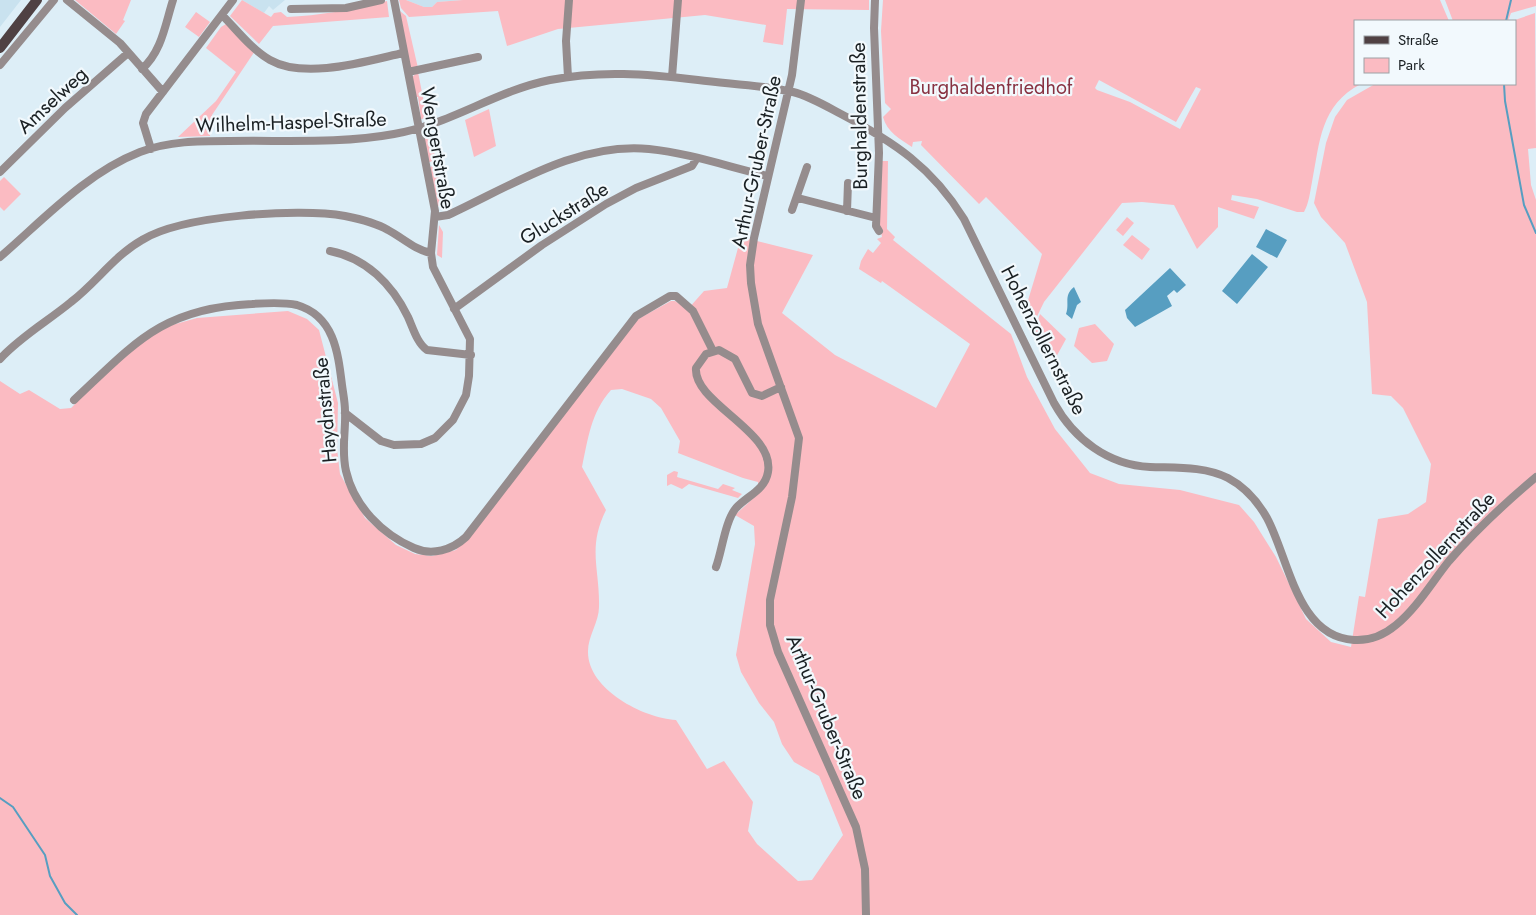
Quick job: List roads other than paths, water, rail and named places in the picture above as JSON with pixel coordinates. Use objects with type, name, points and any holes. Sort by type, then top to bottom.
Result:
[{"type":"main road","points":[[0,48],[37,0]]},
{"type":"street","points":[[0,65],[54,0]]},
{"type":"street","points":[[67,0],[99,24],[163,92]]},
{"type":"street","points":[[142,69],[153,58],[159,46],[173,0]]},
{"type":"street","points":[[151,148],[144,119],[233,0]]},
{"type":"street","points":[[291,9],[346,8],[381,0]]},
{"type":"street","name":"Wengertstraße","points":[[345,413],[380,441],[407,446],[428,441],[445,429],[462,404],[468,385],[471,355],[470,340],[438,280],[431,253],[435,217],[394,0]]},
{"type":"street","points":[[568,77],[566,41],[569,0]]},
{"type":"street","points":[[672,77],[678,0]]},
{"type":"street","name":"Arthur-Gruber-Straße","points":[[801,0],[788,91],[754,238],[750,265],[758,324],[798,430],[799,448],[785,535],[770,600],[770,625],[778,652],[856,827],[865,869],[866,915]]},
{"type":"street","name":"Burghaldenstraße","points":[[875,0],[874,28],[879,153],[876,226],[879,231]]},
{"type":"street","points":[[222,15],[262,54],[276,63],[288,66],[329,67],[403,53]]},
{"type":"street","name":"Amselweg","points":[[0,172],[65,108],[128,53]]},
{"type":"street","name":"Wengertstraße","points":[[408,72],[478,57]]},
{"type":"street","name":"Wilhelm-Haspel-Straße","points":[[0,257],[68,198],[95,178],[125,159],[151,148],[192,142],[364,138],[419,129],[535,84],[568,77],[632,73],[788,91]]},
{"type":"street","name":"Hohenzollernstraße","points":[[788,91],[801,94],[877,133],[902,149],[925,169],[955,204],[986,262],[1054,403],[1073,431],[1091,446],[1125,463],[1203,470],[1228,478],[1256,501],[1267,519],[1311,618],[1327,632],[1341,638],[1360,640],[1378,636],[1390,630],[1408,613],[1484,523],[1536,477]]},
{"type":"street","points":[[435,217],[448,215],[557,164],[584,155],[625,148],[640,148],[696,158],[768,176]]},
{"type":"street","name":"Gluckstraße","points":[[454,309],[567,228],[636,188],[692,166],[696,158]]},
{"type":"street","points":[[792,210],[798,198],[807,167]]},
{"type":"street","points":[[848,183],[848,211]]},
{"type":"street","points":[[798,198],[876,218]]},
{"type":"street","points":[[0,359],[92,284],[128,249],[158,231],[183,224],[297,212],[324,213],[366,222],[387,229],[423,252],[431,253]]},
{"type":"street","points":[[330,251],[364,263],[379,276],[402,304],[417,336],[428,350],[471,355]]},
{"type":"street","name":"Haydnstraße","points":[[74,400],[129,348],[168,322],[202,310],[244,304],[286,304],[312,312],[330,329],[339,362],[345,413],[342,446],[347,474],[368,514],[378,526],[400,542],[422,552],[440,551],[466,537],[549,427],[640,313],[670,296],[676,296],[693,311],[713,351]]},
{"type":"street","points":[[716,567],[731,516],[736,508],[766,480],[769,465],[756,439],[699,384],[696,373],[698,364],[706,354],[713,351],[725,352],[735,359],[749,389],[757,396],[767,395],[781,387]]},
{"type":"water","points":[[1266,229],[1287,240],[1277,258],[1256,247]]},
{"type":"water","points":[[1252,254],[1268,267],[1237,304],[1222,291]]},
{"type":"water","points":[[1170,268],[1186,285],[1177,293],[1174,290],[1167,296],[1172,306],[1135,327],[1127,318],[1125,310]]},
{"type":"water","points":[[1074,287],[1081,302],[1077,305],[1072,319],[1066,314],[1069,293]]},
{"type":"waterway","points":[[1506,20],[1511,0]]},
{"type":"waterway","points":[[1504,85],[1505,101],[1524,205],[1536,233]]},
{"type":"waterway","points":[[0,798],[13,807],[45,855],[50,876],[65,903],[77,915]]},
{"type":"park label","name":"Burghaldenfriedhof","points":[[991,87]]}]
